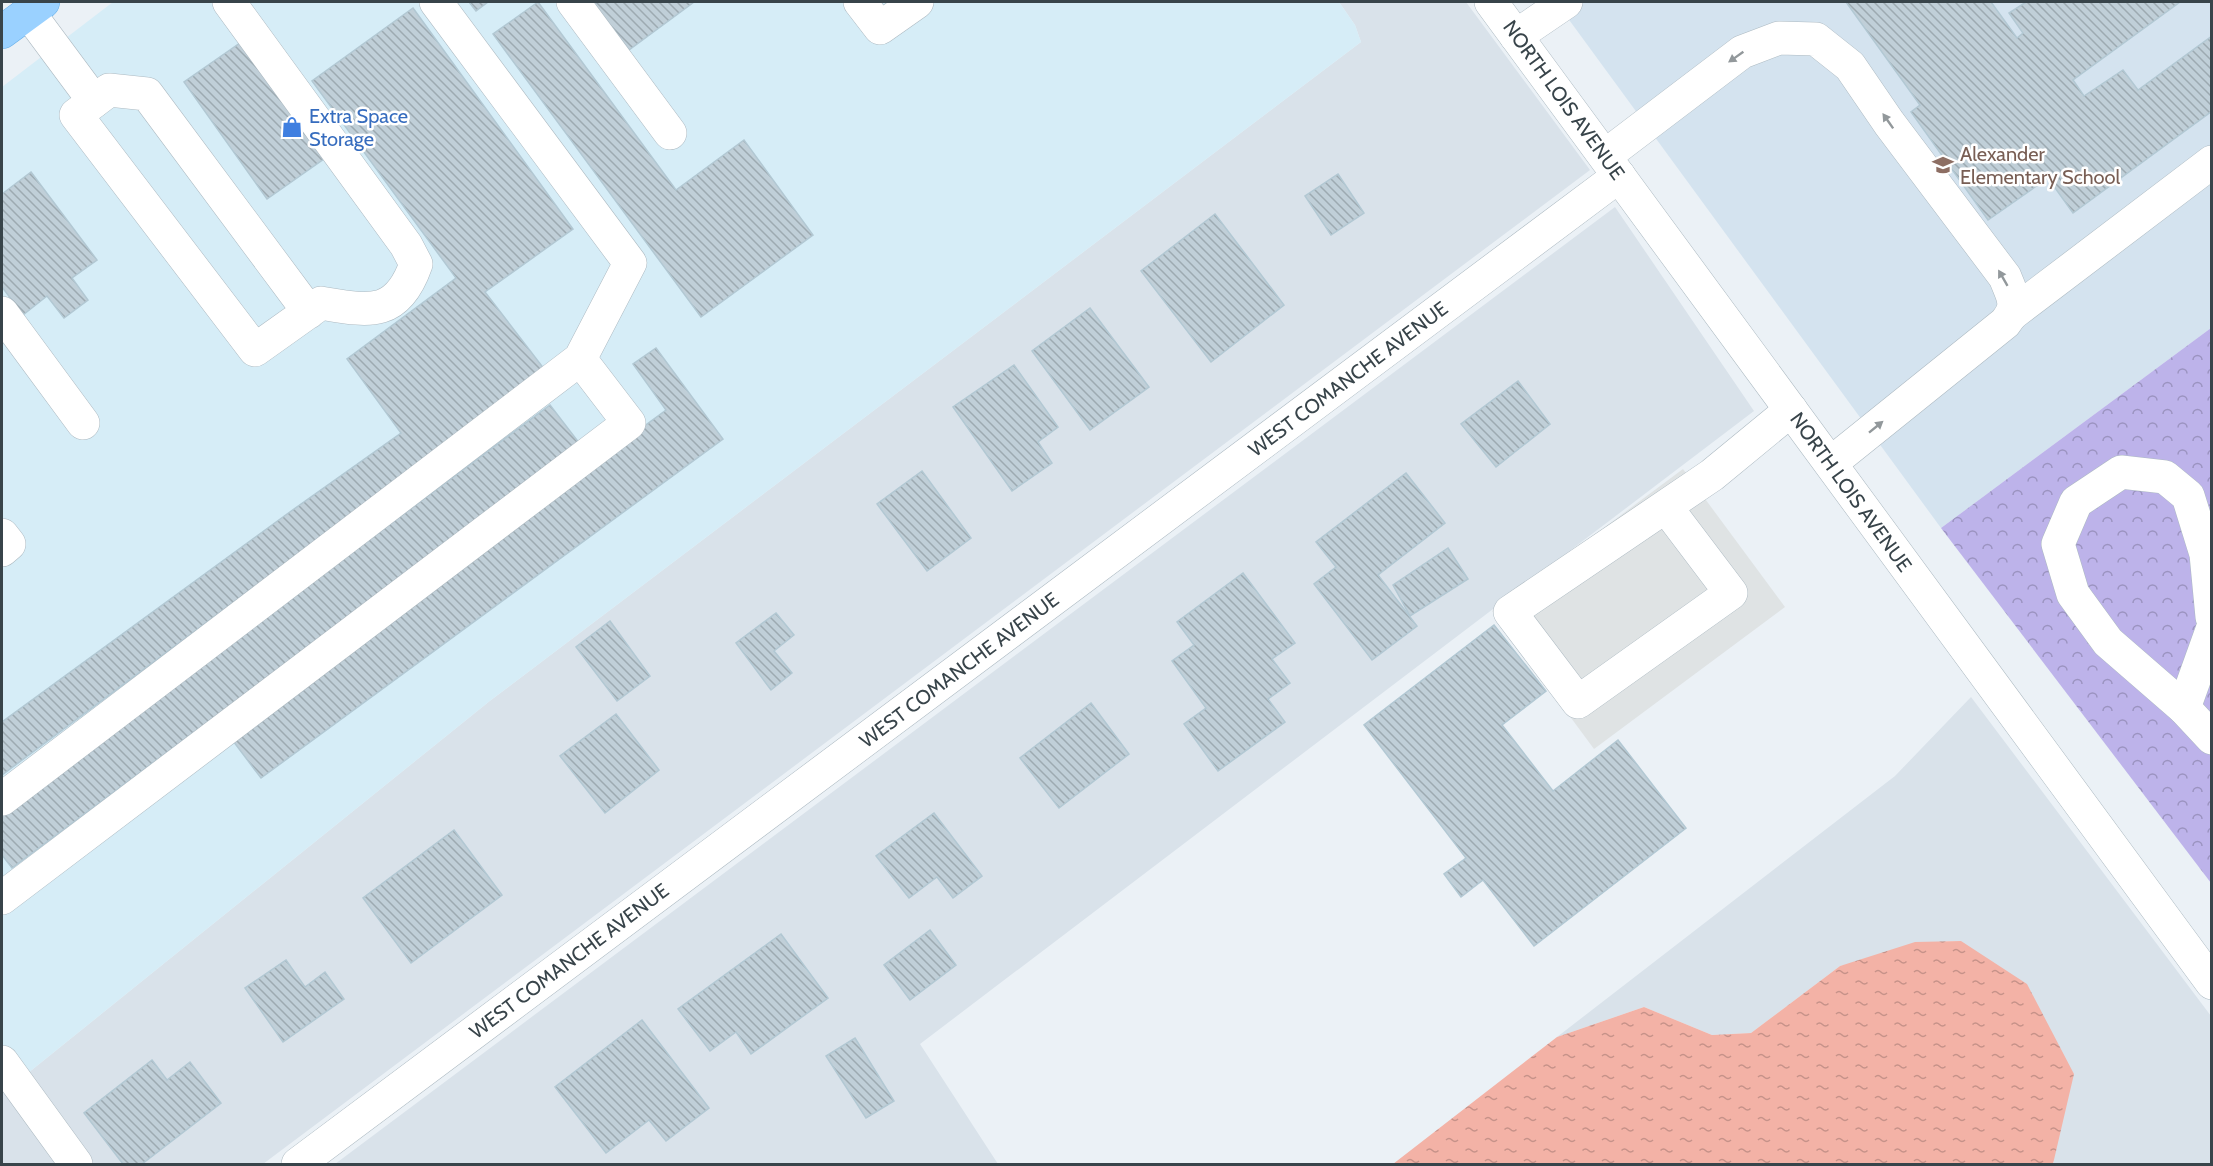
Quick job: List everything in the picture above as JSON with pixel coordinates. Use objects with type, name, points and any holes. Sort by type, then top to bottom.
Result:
[{"type":"main road","points":[[2,32],[36,7]]},
{"type":"street","points":[[229,2],[406,245],[416,264],[409,285],[389,304],[365,310],[321,303],[309,312],[255,350],[76,115],[109,90],[147,94],[309,312]]},
{"type":"street","points":[[2,799],[580,359],[630,263],[436,2]]},
{"type":"street","points":[[573,2],[670,133]]},
{"type":"street","points":[[860,2],[880,28],[917,2]]},
{"type":"street","name":"NORTH LOIS AVENUE","points":[[1491,2],[1791,410],[2199,946],[2211,983]]},
{"type":"street","points":[[1516,36],[1566,2]]},
{"type":"street","points":[[36,7],[94,101]]},
{"type":"street","name":"WEST COMANCHE AVENUE","points":[[298,1164],[1612,166],[1742,52],[1779,38],[1816,39],[1850,66],[1889,123],[2005,278],[2015,302],[2013,314]]},
{"type":"street","points":[[1831,463],[2005,323],[2013,314],[2211,162]]},
{"type":"street","points":[[2,313],[83,423]]},
{"type":"street","points":[[2,898],[629,423],[580,359]]},
{"type":"street","points":[[1666,507],[1731,593],[1578,702],[1510,612],[1712,475],[1791,410]]},
{"type":"street","points":[[2211,617],[2206,554],[2188,496],[2164,477],[2121,472],[2076,502],[2058,544],[2073,594],[2108,642],[2184,708],[2211,738]]},
{"type":"street","points":[[2,535],[9,544],[2,550]]},
{"type":"street","points":[[2184,708],[2211,630]]},
{"type":"street","points":[[2,1062],[76,1164]]},
{"type":"shaded area","points":[[113,2],[1339,2],[1355,25],[1361,42],[491,700],[2,1094],[2,87]]},
{"type":"shaded area","points":[[1339,2],[1466,2],[1590,170],[263,1164],[2,1164],[2,1094],[491,700],[1361,42],[1355,25]]},
{"type":"shaded area","name":"Alexander Elementary School","points":[[1556,2],[2211,2],[2211,328],[1941,528]]},
{"type":"shaded area","points":[[1615,207],[1754,411],[920,1044],[998,1164],[335,1164]]},
{"type":"shaded area","points":[[1683,469],[1785,607],[1594,749],[1492,611]]},
{"type":"shaded area","points":[[1971,697],[2211,1016],[2211,1164],[2053,1164],[1961,941],[1947,941],[1840,966],[1751,1033],[1712,1035],[1644,1007],[1557,1037],[1895,776]]},
{"type":"green space","points":[[2211,328],[2211,883],[1941,528]]},
{"type":"water","points":[[1961,941],[2027,984],[2074,1074],[2053,1164],[1393,1164],[1557,1037],[1644,1007],[1712,1035],[1751,1033],[1840,966],[1915,942]]},
{"type":"building","points":[[469,2],[488,2],[476,11]]},
{"type":"building","points":[[538,2],[676,190],[744,140],[813,235],[701,317],[493,34]]},
{"type":"building","points":[[593,2],[694,2],[629,50]]},
{"type":"building","points":[[1846,2],[1991,2],[2017,38],[2023,33],[2009,13],[2026,2],[2180,2],[2073,80],[2084,96],[2123,70],[2138,90],[2212,36],[2212,111],[2073,213],[2048,178],[1988,220],[1911,112],[1920,105]]},
{"type":"building","points":[[413,8],[573,229],[485,292],[545,370],[2,775],[2,722],[401,433],[347,359],[456,278],[312,81]]},
{"type":"building","points":[[250,36],[331,154],[267,199],[184,82]]},
{"type":"building","points":[[31,172],[97,260],[72,278],[88,300],[64,318],[47,296],[23,315],[2,287],[2,194]]},
{"type":"building","points":[[1338,174],[1364,213],[1331,235],[1305,196]]},
{"type":"building","points":[[1215,214],[1284,305],[1211,362],[1141,271]]},
{"type":"building","points":[[1090,308],[1149,387],[1090,430],[1032,351]]},
{"type":"building","points":[[656,348],[723,439],[261,778],[227,733],[666,410],[633,364]]},
{"type":"building","points":[[1014,365],[1058,427],[1038,442],[1052,463],[1012,491],[953,407]]},
{"type":"building","points":[[1518,381],[1550,424],[1496,467],[1461,424]]},
{"type":"building","points":[[550,405],[580,444],[12,868],[2,855],[2,813]]},
{"type":"building","points":[[922,471],[971,538],[927,571],[877,504]]},
{"type":"building","points":[[1406,473],[1445,523],[1378,575],[1417,626],[1372,660],[1314,584],[1336,567],[1316,542]]},
{"type":"building","points":[[1448,548],[1468,579],[1410,616],[1393,585]]},
{"type":"building","points":[[1243,573],[1295,643],[1272,659],[1290,683],[1268,699],[1285,722],[1218,771],[1184,724],[1206,708],[1172,661],[1194,645],[1177,622]]},
{"type":"building","points":[[776,613],[794,635],[774,651],[792,673],[771,690],[736,643]]},
{"type":"building","points":[[610,621],[650,676],[617,701],[576,647]]},
{"type":"building","points":[[1494,625],[1546,691],[1502,725],[1553,791],[1618,740],[1686,828],[1534,946],[1483,880],[1461,897],[1444,874],[1466,858],[1364,725]]},
{"type":"building","points":[[1091,703],[1129,754],[1059,808],[1020,758]]},
{"type":"building","points":[[616,714],[659,770],[605,813],[560,756]]},
{"type":"building","points":[[934,813],[982,876],[953,898],[937,877],[909,898],[876,856]]},
{"type":"building","points":[[454,830],[502,895],[411,963],[363,898]]},
{"type":"building","points":[[930,930],[956,965],[910,1000],[884,965]]},
{"type":"building","points":[[781,934],[828,998],[751,1054],[736,1032],[710,1051],[678,1009]]},
{"type":"building","points":[[286,960],[305,987],[325,972],[344,999],[283,1042],[245,988]]},
{"type":"building","points":[[642,1020],[709,1108],[666,1141],[649,1120],[606,1153],[555,1087]]},
{"type":"building","points":[[855,1038],[894,1101],[866,1118],[826,1056]]},
{"type":"building","points":[[152,1060],[167,1080],[190,1062],[221,1103],[142,1164],[123,1164],[84,1113]]},
{"type":"place","name":"Extra Space Storage","points":[[292,127]]},
{"type":"place","name":"Alexander Elementary School","points":[[1943,165]]}]
